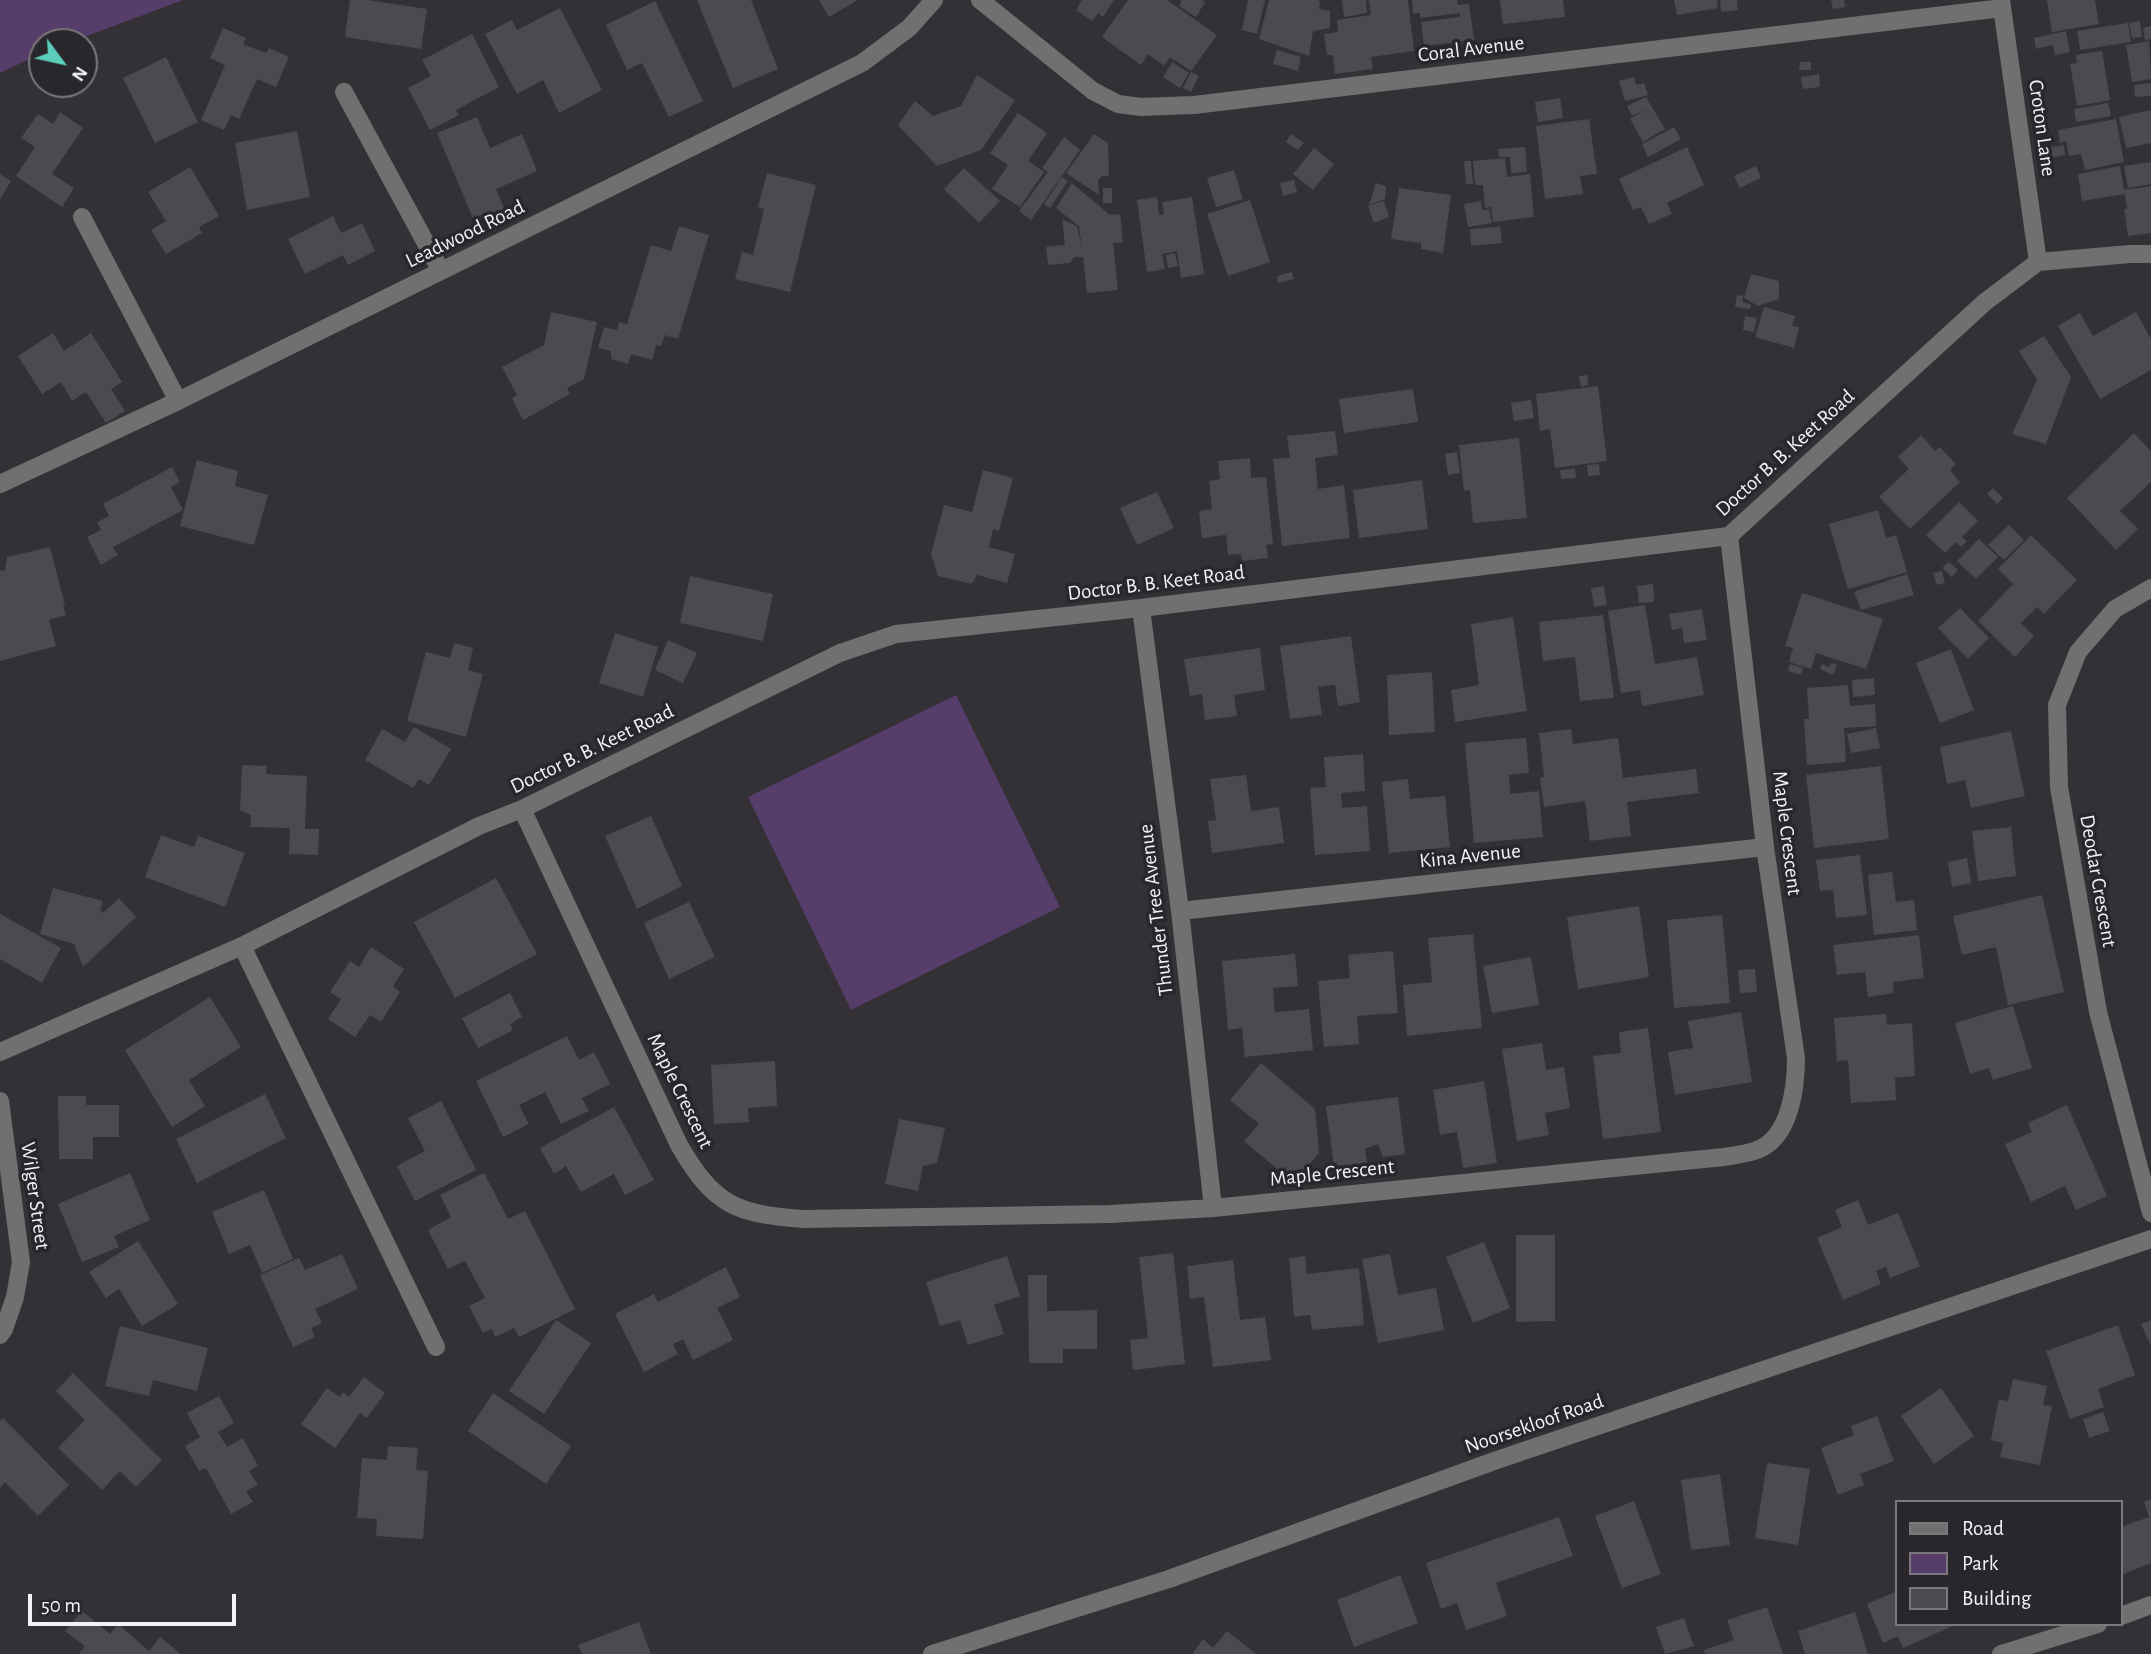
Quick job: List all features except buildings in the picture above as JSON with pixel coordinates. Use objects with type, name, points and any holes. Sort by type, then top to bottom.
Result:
[{"type":"street","name":"Leadwood Road","points":[[0,484],[178,401],[862,63],[909,28],[934,0]]},
{"type":"street","name":"Coral Avenue","points":[[980,0],[1093,90],[1118,104],[1141,107],[1194,105],[2001,4]]},
{"type":"street","name":"Croton Lane","points":[[2001,4],[2038,262]]},
{"type":"street","points":[[344,92],[441,271]]},
{"type":"street","points":[[82,217],[178,401]]},
{"type":"street","points":[[2038,262],[2151,254]]},
{"type":"street","name":"Doctor B. B. Keet Road","points":[[0,1052],[242,946],[479,826],[522,809],[840,653],[896,634],[1141,608],[1729,536],[1985,302],[2038,262]]},
{"type":"street","name":"Maple Crescent","points":[[522,809],[679,1145],[704,1183],[716,1195],[733,1207],[768,1217],[803,1220],[1110,1214],[1213,1208],[1724,1157],[1759,1150],[1777,1135],[1790,1111],[1796,1083],[1797,1058],[1765,847],[1729,536]]},
{"type":"street","name":"Deodar Crescent","points":[[2151,588],[2115,608],[2078,652],[2057,705],[2059,787],[2098,1012],[2151,1213]]},
{"type":"street","name":"Thunder Tree Avenue","points":[[1141,608],[1180,911],[1213,1208]]},
{"type":"street","name":"Kina Avenue","points":[[1180,911],[1765,847]]},
{"type":"street","points":[[242,946],[436,1347]]},
{"type":"street","name":"Wilger Street","points":[[0,1101],[21,1262],[15,1297],[0,1335]]},
{"type":"street","name":"Noorsekloof Road","points":[[932,1654],[1169,1579],[1497,1460],[2151,1239]]},
{"type":"street","points":[[2123,1615],[2151,1605]]},
{"type":"street","points":[[2001,1654],[2092,1626]]},
{"type":"green space","points":[[0,0],[183,0],[98,32],[98,28],[28,28],[28,60],[0,73]]},
{"type":"green space","points":[[956,695],[1060,907],[851,1010],[748,797]]}]
